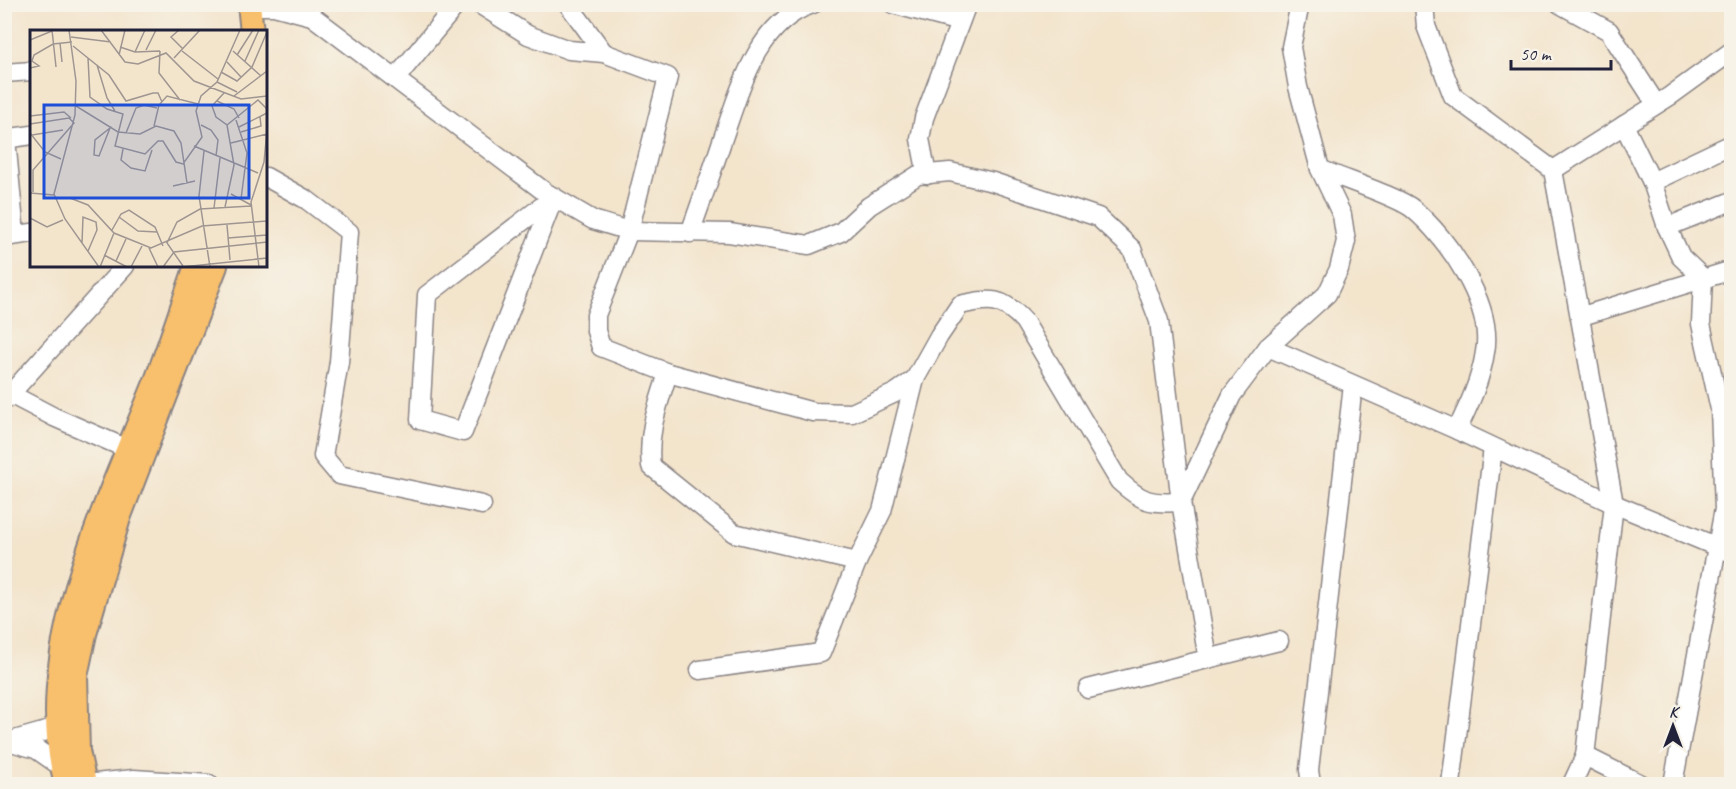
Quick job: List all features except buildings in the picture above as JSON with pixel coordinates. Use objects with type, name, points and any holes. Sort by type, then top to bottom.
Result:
[{"type":"main road","points":[[249,5],[252,30]]},
{"type":"main road","points":[[134,452],[196,267]]},
{"type":"main road","points":[[76,777],[68,717],[62,641],[99,520],[134,452],[216,267]]},
{"type":"street","points":[[396,78],[457,4]]},
{"type":"street","points":[[479,4],[528,35],[568,50],[604,53],[668,77],[629,231],[596,315],[596,331],[601,347],[668,373],[813,412],[852,413],[895,393],[915,379]]},
{"type":"street","points":[[568,4],[604,53]]},
{"type":"street","points":[[690,233],[743,77],[760,49],[782,23],[813,4]]},
{"type":"street","points":[[893,4],[960,22]]},
{"type":"street","points":[[927,174],[920,139],[924,118],[967,4]]},
{"type":"street","points":[[1180,502],[1232,395],[1268,347],[1327,294],[1339,269],[1346,241],[1342,215],[1320,169],[1298,87],[1291,47],[1300,4]]},
{"type":"street","points":[[1424,4],[1426,26],[1453,96],[1553,170],[1582,316],[1614,504],[1585,756],[1572,784]]},
{"type":"street","points":[[1560,4],[1609,31],[1656,104]]},
{"type":"street","points":[[249,5],[309,10],[554,197],[593,220],[629,231],[729,234],[809,245],[841,232],[869,206],[918,175],[950,172],[993,182],[1098,217],[1132,249],[1159,321],[1180,502],[1208,659]]},
{"type":"street","points":[[1553,170],[1656,104],[1731,51]]},
{"type":"street","points":[[4,74],[30,70]]},
{"type":"street","points":[[1624,125],[1652,182],[1667,227],[1681,257],[1703,278],[1701,324],[1720,409],[1724,550],[1673,784]]},
{"type":"street","points":[[17,235],[5,139],[30,135]]},
{"type":"street","points":[[1652,182],[1731,144]]},
{"type":"street","points":[[1320,169],[1412,208],[1449,249],[1476,294],[1485,322],[1486,351],[1472,398],[1457,430]]},
{"type":"street","points":[[267,178],[307,200],[349,232],[339,362],[323,456],[339,475],[482,505]]},
{"type":"street","points":[[554,197],[463,432],[420,420],[427,295],[554,197]]},
{"type":"street","points":[[1667,227],[1731,201]]},
{"type":"street","points":[[125,267],[6,394],[134,452]]},
{"type":"street","points":[[1582,316],[1731,270]]},
{"type":"street","points":[[700,670],[821,653],[856,562],[882,511],[915,379],[939,336],[960,305],[984,300],[1009,304],[1029,330],[1119,482],[1138,498],[1160,503],[1180,502]]},
{"type":"street","points":[[1268,347],[1457,430],[1614,504],[1724,550]]},
{"type":"street","points":[[668,373],[650,436],[651,466],[734,533],[856,562]]},
{"type":"street","points":[[1311,784],[1309,770],[1353,384]]},
{"type":"street","points":[[1451,784],[1493,448]]},
{"type":"street","points":[[1088,689],[1279,641]]},
{"type":"street","points":[[7,741],[50,730],[68,717]]},
{"type":"street","points":[[7,741],[43,753],[76,777],[209,784]]},
{"type":"street","points":[[1585,756],[1641,784]]}]
